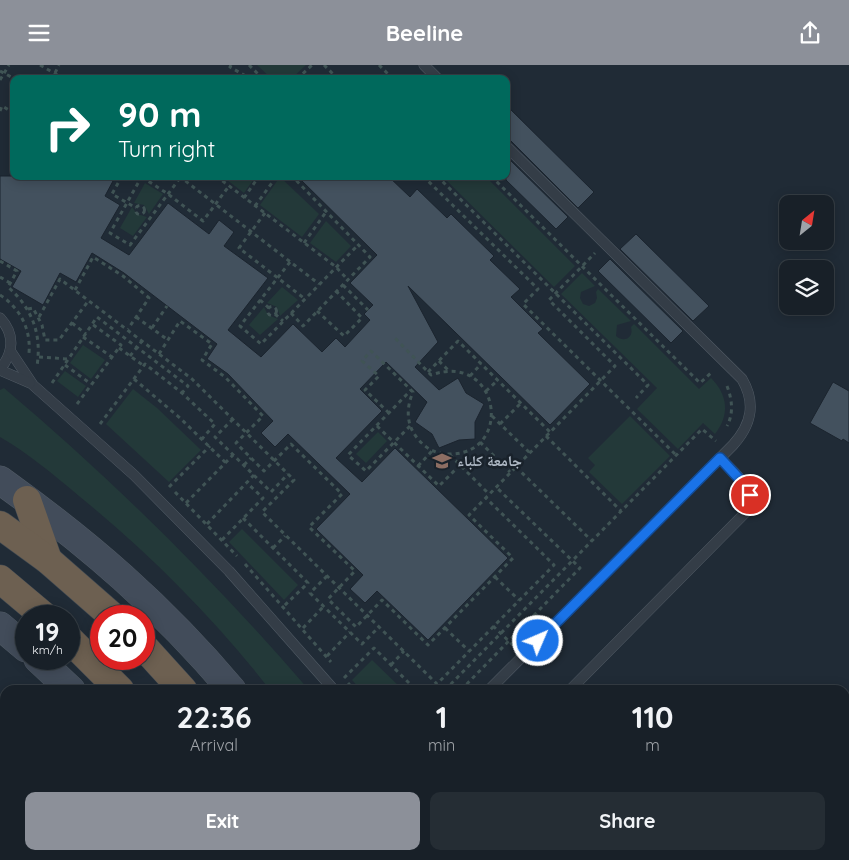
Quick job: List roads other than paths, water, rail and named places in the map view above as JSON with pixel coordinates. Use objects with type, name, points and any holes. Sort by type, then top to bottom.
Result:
[{"type":"highway","points":[[28,500],[48,560]]},
{"type":"highway","points":[[0,525],[48,560],[99,605]]},
{"type":"highway","points":[[0,579],[31,605]]},
{"type":"highway","points":[[80,650],[115,685]]},
{"type":"highway","points":[[155,659],[178,685]]},
{"type":"street","points":[[0,480],[94,550],[132,583],[191,642],[228,685]]},
{"type":"street","points":[[0,626],[15,639]]},
{"type":"street","points":[[50,670],[66,685]]},
{"type":"lane","points":[[424,65],[434,75]]},
{"type":"lane","points":[[494,685],[740,437],[750,419],[751,398],[747,388],[734,371],[510,150]]},
{"type":"lane","points":[[0,318],[9,329],[11,337],[11,353],[0,370],[33,385]]},
{"type":"lane","points":[[11,353],[33,385],[134,475],[182,522],[262,606],[330,685]]},
{"type":"lane","points":[[575,685],[746,512],[750,501],[748,490],[720,458]]},
{"type":"place","name":"جامعة كلباء","points":[[442,461]]}]
